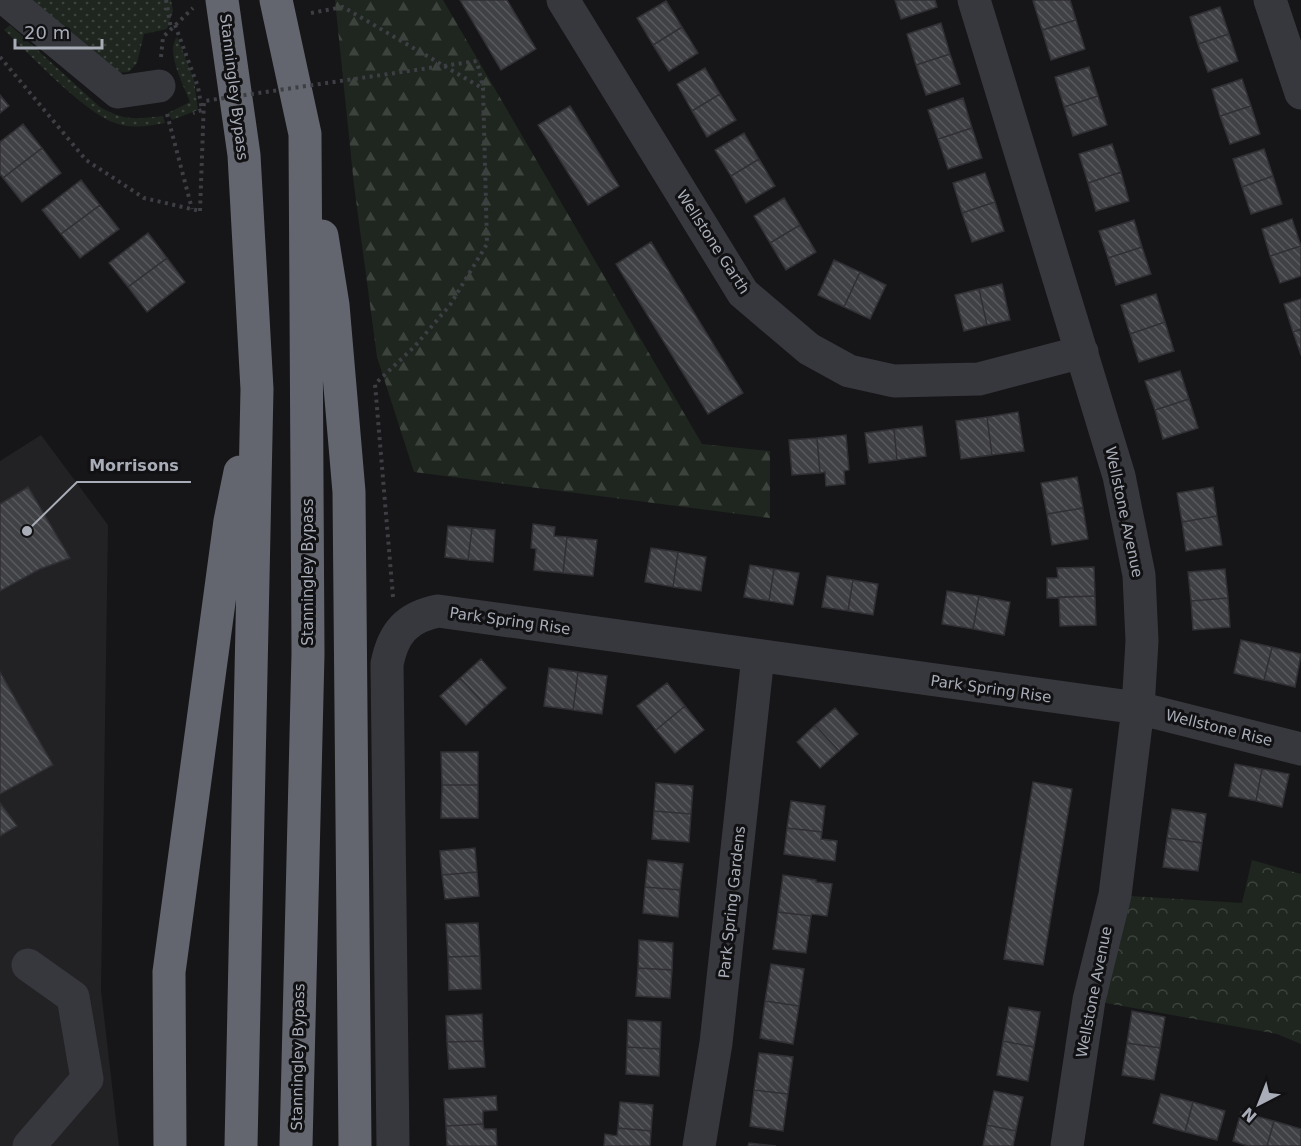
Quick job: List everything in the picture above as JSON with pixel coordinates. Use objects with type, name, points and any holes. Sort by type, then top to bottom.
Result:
[{"type":"highway","name":"Stanningley Bypass","points":[[222,0],[244,155],[257,389],[241,1146]]},
{"type":"highway","name":"Stanningley Bypass","points":[[278,9],[305,134],[308,654],[296,1146]]},
{"type":"highway","points":[[305,134],[333,305],[349,492],[355,1146]]},
{"type":"highway","points":[[170,1146],[169,972],[230,521],[257,389]]},
{"type":"street","points":[[8,0],[118,92],[159,86]]},
{"type":"street","name":"Wellstone Garth","points":[[563,0],[744,293],[809,349],[849,371],[894,381],[979,379],[1082,352]]},
{"type":"street","name":"Wellstone Avenue","points":[[974,0],[1119,476],[1139,575],[1142,641],[1138,708],[1115,895],[1089,1000],[1067,1146]]},
{"type":"street","points":[[1270,0],[1301,93]]},
{"type":"street","name":"Park Spring Rise","points":[[396,636],[406,624],[424,614],[438,611],[1138,708]]},
{"type":"street","points":[[393,1146],[387,664],[396,636]]},
{"type":"street","name":"Park Spring Gardens","points":[[699,1146],[716,1043],[758,656]]},
{"type":"street","name":"Wellstone Rise","points":[[1138,708],[1301,749]]},
{"type":"street","points":[[28,965],[73,997],[87,1079],[29,1146]]},
{"type":"street","points":[[11,1146],[60,1097],[75,1073],[73,997]]},
{"type":"path","points":[[166,0],[173,27],[198,87],[202,110],[193,113]]},
{"type":"path","points":[[278,9],[343,7],[483,88]]},
{"type":"path","points":[[0,57],[86,160],[144,198],[200,211],[204,101],[477,61],[483,88],[487,244],[450,305],[415,346],[375,384],[396,636]]},
{"type":"shaded area","points":[[41,435],[108,525],[101,990],[119,1146],[0,1146],[0,461]]},
{"type":"green space","points":[[31,0],[171,0],[173,11],[167,29],[144,34],[137,63],[129,72],[116,73]]},
{"type":"green space","points":[[335,0],[443,0],[702,444],[770,451],[770,518],[414,472],[377,357],[354,185]]},
{"type":"green space","points":[[10,25],[100,107],[116,115],[130,118],[163,116],[165,123],[127,126],[102,117],[73,95],[4,30]]},
{"type":"green space","points":[[177,37],[194,80],[198,110],[172,120],[168,113],[190,102],[174,60],[174,43]]},
{"type":"green space","points":[[1252,860],[1301,874],[1301,1044],[1277,1034],[1089,1000],[1115,895],[1242,903]]},
{"type":"building","points":[[460,0],[507,0],[536,49],[501,70]]},
{"type":"building","points":[[895,0],[935,0],[937,7],[901,19]]},
{"type":"building","points":[[1070,0],[1076,20],[1042,30],[1033,1]]},
{"type":"building","points":[[666,1],[682,27],[653,45],[637,18]]},
{"type":"building","points":[[1220,7],[1229,34],[1198,44],[1190,17]]},
{"type":"building","points":[[1076,20],[1085,49],[1051,60],[1042,30]]},
{"type":"building","points":[[941,23],[950,54],[916,65],[907,34]]},
{"type":"building","points":[[682,27],[698,53],[669,71],[653,45]]},
{"type":"building","points":[[1229,34],[1238,61],[1208,72],[1198,44]]},
{"type":"building","points":[[950,54],[960,84],[926,95],[916,65]]},
{"type":"building","points":[[1089,67],[1098,96],[1064,107],[1055,77]]},
{"type":"building","points":[[705,68],[720,94],[692,111],[677,84]]},
{"type":"building","points":[[1242,79],[1251,106],[1220,116],[1212,89]]},
{"type":"building","points":[[720,94],[736,120],[707,137],[692,111]]},
{"type":"building","points":[[0,95],[9,106],[0,113]]},
{"type":"building","points":[[1098,96],[1107,125],[1073,136],[1064,107]]},
{"type":"building","points":[[963,98],[972,128],[938,139],[928,110]]},
{"type":"building","points":[[570,106],[619,186],[588,205],[538,125]]},
{"type":"building","points":[[1251,106],[1260,134],[1230,144],[1220,116]]},
{"type":"building","points":[[23,124],[42,148],[3,178],[0,174],[0,142]]},
{"type":"building","points":[[972,128],[982,158],[948,169],[938,139]]},
{"type":"building","points":[[744,133],[759,159],[731,176],[715,150]]},
{"type":"building","points":[[1112,144],[1121,172],[1088,183],[1079,154]]},
{"type":"building","points":[[42,148],[61,173],[22,202],[3,178]]},
{"type":"building","points":[[1264,149],[1273,176],[1242,187],[1233,159]]},
{"type":"building","points":[[759,159],[775,186],[746,203],[731,176]]},
{"type":"building","points":[[1121,172],[1129,201],[1096,211],[1088,183]]},
{"type":"building","points":[[985,173],[995,202],[962,213],[953,183]]},
{"type":"building","points":[[1273,176],[1282,204],[1251,214],[1242,187]]},
{"type":"building","points":[[81,180],[100,205],[61,234],[42,210]]},
{"type":"building","points":[[784,198],[800,225],[770,243],[754,216]]},
{"type":"building","points":[[995,202],[1004,231],[972,242],[962,213]]},
{"type":"building","points":[[100,205],[119,229],[80,258],[61,234]]},
{"type":"building","points":[[1292,219],[1301,246],[1270,256],[1262,229]]},
{"type":"building","points":[[1134,220],[1142,247],[1108,258],[1099,231]]},
{"type":"building","points":[[800,225],[816,252],[786,270],[770,243]]},
{"type":"building","points":[[148,233],[167,258],[128,287],[109,263]]},
{"type":"building","points":[[651,242],[743,393],[708,414],[616,264]]},
{"type":"building","points":[[1301,246],[1301,276],[1280,283],[1270,256]]},
{"type":"building","points":[[1142,247],[1151,274],[1116,285],[1108,258]]},
{"type":"building","points":[[167,258],[185,282],[147,312],[128,287]]},
{"type":"building","points":[[834,260],[860,272],[844,307],[818,295]]},
{"type":"building","points":[[860,272],[886,285],[870,319],[844,307]]},
{"type":"building","points":[[1002,284],[1010,320],[987,325],[979,289]]},
{"type":"building","points":[[979,289],[987,325],[964,331],[955,295]]},
{"type":"building","points":[[1156,294],[1165,322],[1130,334],[1121,305]]},
{"type":"building","points":[[1301,299],[1301,329],[1293,332],[1284,304]]},
{"type":"building","points":[[1165,322],[1174,351],[1139,362],[1130,334]]},
{"type":"building","points":[[1301,329],[1301,355],[1293,332]]},
{"type":"building","points":[[1180,371],[1189,399],[1155,410],[1145,381]]},
{"type":"building","points":[[1189,399],[1198,428],[1163,439],[1155,410]]},
{"type":"building","points":[[1018,412],[1024,451],[992,455],[987,417]]},
{"type":"building","points":[[987,417],[992,455],[961,459],[956,421]]},
{"type":"building","points":[[922,426],[926,456],[897,460],[894,429]]},
{"type":"building","points":[[894,429],[897,460],[869,463],[865,433]]},
{"type":"building","points":[[846,435],[849,470],[844,471],[845,484],[826,486],[825,472],[820,473],[817,438]]},
{"type":"building","points":[[817,438],[820,473],[792,475],[789,440]]},
{"type":"building","points":[[1077,477],[1083,508],[1047,514],[1041,483]]},
{"type":"building","points":[[28,487],[70,558],[40,569],[0,591],[0,504]]},
{"type":"building","points":[[1213,487],[1217,516],[1182,522],[1177,493]]},
{"type":"building","points":[[1083,508],[1088,539],[1052,545],[1047,514]]},
{"type":"building","points":[[1217,516],[1222,545],[1186,551],[1182,522]]},
{"type":"building","points":[[533,524],[555,527],[554,536],[567,537],[563,573],[534,570],[536,549],[531,548]]},
{"type":"building","points":[[448,526],[472,528],[468,560],[445,557]]},
{"type":"building","points":[[472,528],[495,530],[493,562],[468,560]]},
{"type":"building","points":[[567,537],[597,540],[593,576],[563,573]]},
{"type":"building","points":[[651,548],[678,552],[673,587],[645,582]]},
{"type":"building","points":[[678,552],[706,557],[701,591],[673,587]]},
{"type":"building","points":[[750,565],[774,569],[769,601],[744,597]]},
{"type":"building","points":[[1094,567],[1095,596],[1047,598],[1047,578],[1058,578],[1057,568]]},
{"type":"building","points":[[774,569],[799,573],[793,605],[769,601]]},
{"type":"building","points":[[1225,569],[1228,598],[1191,601],[1188,572]]},
{"type":"building","points":[[827,576],[853,580],[848,611],[822,607]]},
{"type":"building","points":[[853,580],[878,584],[873,615],[848,611]]},
{"type":"building","points":[[947,591],[979,596],[973,629],[942,624]]},
{"type":"building","points":[[979,596],[1010,602],[1004,635],[973,629]]},
{"type":"building","points":[[1095,596],[1096,625],[1060,626],[1059,597]]},
{"type":"building","points":[[1228,598],[1230,627],[1193,630],[1191,601]]},
{"type":"building","points":[[1241,640],[1272,647],[1264,680],[1234,673]]},
{"type":"building","points":[[1272,647],[1301,654],[1295,687],[1264,680]]},
{"type":"building","points":[[481,659],[506,688],[486,706],[460,678]]},
{"type":"building","points":[[549,668],[578,672],[573,710],[544,706]]},
{"type":"building","points":[[0,672],[53,765],[0,794]]},
{"type":"building","points":[[578,672],[607,676],[602,714],[573,710]]},
{"type":"building","points":[[460,678],[486,706],[466,725],[440,696]]},
{"type":"building","points":[[667,683],[685,706],[656,730],[637,706]]},
{"type":"building","points":[[685,706],[704,730],[675,753],[656,730]]},
{"type":"building","points":[[835,708],[858,734],[839,751],[815,725]]},
{"type":"building","points":[[815,725],[839,751],[820,768],[797,742]]},
{"type":"building","points":[[441,752],[478,752],[478,785],[442,785]]},
{"type":"building","points":[[1235,764],[1262,769],[1256,801],[1229,796]]},
{"type":"building","points":[[1262,769],[1289,774],[1282,807],[1256,801]]},
{"type":"building","points":[[1033,782],[1072,789],[1043,965],[1004,959]]},
{"type":"building","points":[[656,783],[693,786],[691,814],[654,811]]},
{"type":"building","points":[[442,785],[478,785],[478,818],[441,818]]},
{"type":"building","points":[[791,801],[825,806],[822,832],[787,828]]},
{"type":"building","points":[[0,803],[17,826],[0,836]]},
{"type":"building","points":[[1172,809],[1206,814],[1202,843],[1167,838]]},
{"type":"building","points":[[654,811],[691,814],[689,842],[652,839]]},
{"type":"building","points":[[787,828],[822,832],[821,839],[837,841],[835,861],[784,854]]},
{"type":"building","points":[[1167,838],[1202,843],[1198,871],[1163,867]]},
{"type":"building","points":[[475,848],[477,872],[442,875],[440,851]]},
{"type":"building","points":[[648,860],[683,864],[680,890],[645,887]]},
{"type":"building","points":[[477,872],[479,896],[445,899],[442,875]]},
{"type":"building","points":[[783,875],[832,884],[827,916],[778,912]]},
{"type":"building","points":[[645,887],[680,890],[678,917],[643,913]]},
{"type":"building","points":[[778,912],[811,916],[806,953],[773,949]]},
{"type":"building","points":[[478,923],[480,956],[448,957],[446,924]]},
{"type":"building","points":[[639,940],[673,943],[672,970],[638,968]]},
{"type":"building","points":[[480,956],[481,989],[449,990],[448,957]]},
{"type":"building","points":[[771,964],[804,969],[799,1006],[765,1001]]},
{"type":"building","points":[[638,968],[672,970],[670,998],[636,996]]},
{"type":"building","points":[[765,1001],[799,1006],[793,1044],[760,1038]]},
{"type":"building","points":[[1009,1007],[1040,1012],[1034,1047],[1003,1041]]},
{"type":"building","points":[[1132,1011],[1165,1017],[1160,1048],[1127,1043]]},
{"type":"building","points":[[482,1014],[483,1041],[447,1042],[446,1016]]},
{"type":"building","points":[[628,1020],[661,1022],[660,1049],[627,1047]]},
{"type":"building","points":[[483,1041],[485,1067],[449,1069],[447,1042]]},
{"type":"building","points":[[1003,1041],[1034,1047],[1028,1081],[997,1075]]},
{"type":"building","points":[[1127,1043],[1160,1048],[1154,1080],[1122,1075]]},
{"type":"building","points":[[627,1047],[660,1049],[659,1076],[626,1074]]},
{"type":"building","points":[[759,1053],[793,1057],[788,1094],[754,1090]]},
{"type":"building","points":[[754,1090],[788,1094],[783,1131],[750,1126]]},
{"type":"building","points":[[994,1091],[1023,1097],[1016,1131],[987,1125]]},
{"type":"building","points":[[1161,1094],[1193,1102],[1185,1132],[1153,1123]]},
{"type":"building","points":[[496,1096],[497,1110],[483,1111],[483,1124],[446,1126],[444,1099]]},
{"type":"building","points":[[620,1102],[653,1105],[651,1131],[618,1128]]},
{"type":"building","points":[[1193,1102],[1225,1111],[1217,1140],[1185,1132]]},
{"type":"building","points":[[1241,1112],[1274,1121],[1267,1146],[1248,1146],[1233,1141]]},
{"type":"building","points":[[1274,1121],[1301,1129],[1301,1146],[1267,1146]]},
{"type":"building","points":[[483,1124],[484,1129],[496,1129],[497,1146],[447,1146],[446,1126]]},
{"type":"building","points":[[987,1125],[1016,1131],[1013,1146],[983,1146]]},
{"type":"building","points":[[618,1128],[651,1131],[650,1146],[604,1146],[605,1134],[617,1136]]},
{"type":"building","points":[[749,1143],[776,1146],[748,1146]]},
{"type":"place","name":"Morrisons","points":[[27,531]]}]
